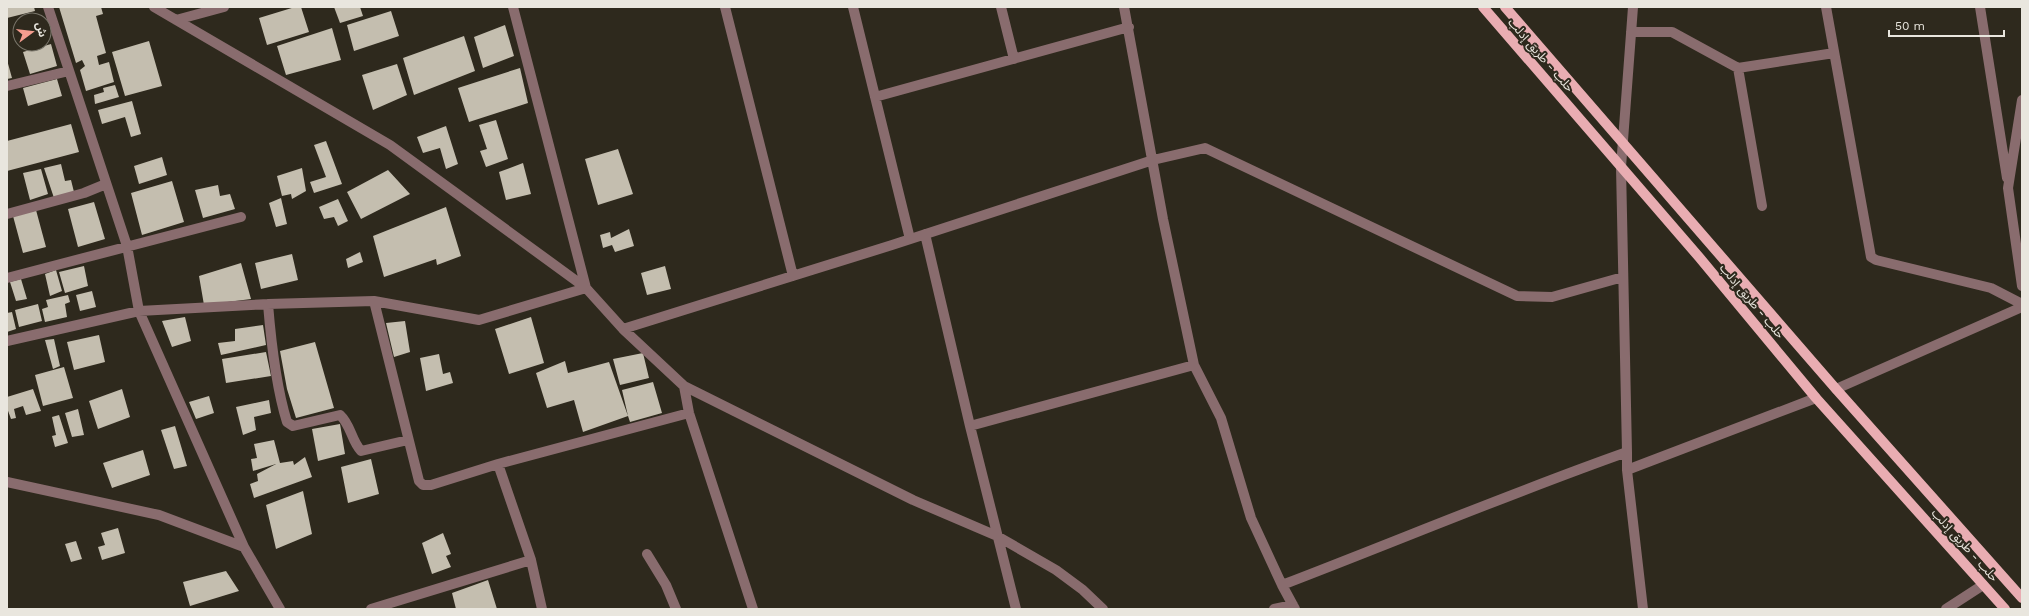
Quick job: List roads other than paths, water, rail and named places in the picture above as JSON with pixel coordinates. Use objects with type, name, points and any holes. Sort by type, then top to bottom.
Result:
[{"type":"main road","name":"حلب - طريق إدلب","points":[[1482,7],[1699,257],[1816,398],[2005,609]]},
{"type":"main road","name":"حلب - طريق إدلب","points":[[1505,7],[1836,389],[2022,598]]},
{"type":"street","points":[[48,7],[127,246],[139,310],[244,547],[280,609]]},
{"type":"street","points":[[154,7],[390,145],[586,288],[623,329],[684,386],[913,500],[997,536],[1056,570],[1083,590],[1103,609]]},
{"type":"street","points":[[176,20],[224,7]]},
{"type":"street","points":[[513,7],[586,288]]},
{"type":"street","points":[[725,7],[793,276]]},
{"type":"street","points":[[853,7],[910,239]]},
{"type":"street","points":[[1002,7],[1014,59]]},
{"type":"street","points":[[1124,7],[1194,366],[1221,418],[1251,518],[1282,586],[1294,607],[1274,609]]},
{"type":"street","points":[[1633,7],[1621,168],[1627,452],[1642,609]]},
{"type":"street","points":[[1826,7],[1871,257],[1991,288],[2022,306]]},
{"type":"street","points":[[1980,7],[2022,286]]},
{"type":"street","points":[[876,97],[1129,27]]},
{"type":"street","points":[[1631,32],[1672,32],[1738,68],[1834,53]]},
{"type":"street","points":[[1738,68],[1762,206]]},
{"type":"street","points":[[7,86],[69,70]]},
{"type":"street","points":[[2008,188],[2022,100]]},
{"type":"street","points":[[623,329],[910,239],[1153,160],[1205,148],[1517,296],[1552,297],[1623,277]]},
{"type":"street","points":[[7,214],[84,193],[106,184]]},
{"type":"street","points":[[7,278],[241,217]]},
{"type":"street","points":[[925,234],[970,426],[1016,609]]},
{"type":"street","points":[[7,341],[139,310],[268,304],[374,301],[479,320],[586,288]]},
{"type":"street","points":[[374,301],[408,440],[419,481],[423,485],[431,486],[498,464],[689,413]]},
{"type":"street","points":[[268,304],[271,339],[287,422],[293,426],[340,415],[347,421],[357,447],[361,451],[408,440]]},
{"type":"street","points":[[1836,389],[2022,306]]},
{"type":"street","points":[[970,426],[1194,366]]},
{"type":"street","points":[[684,386],[689,413],[753,609]]},
{"type":"street","points":[[1628,470],[1816,398]]},
{"type":"street","points":[[1282,586],[1412,536],[1548,480],[1627,452]]},
{"type":"street","points":[[498,464],[531,560],[542,609]]},
{"type":"street","points":[[7,482],[159,515],[244,547]]},
{"type":"street","points":[[647,554],[666,585],[676,609]]},
{"type":"street","points":[[371,609],[531,560]]},
{"type":"street","points":[[1946,609],[1983,585]]}]
